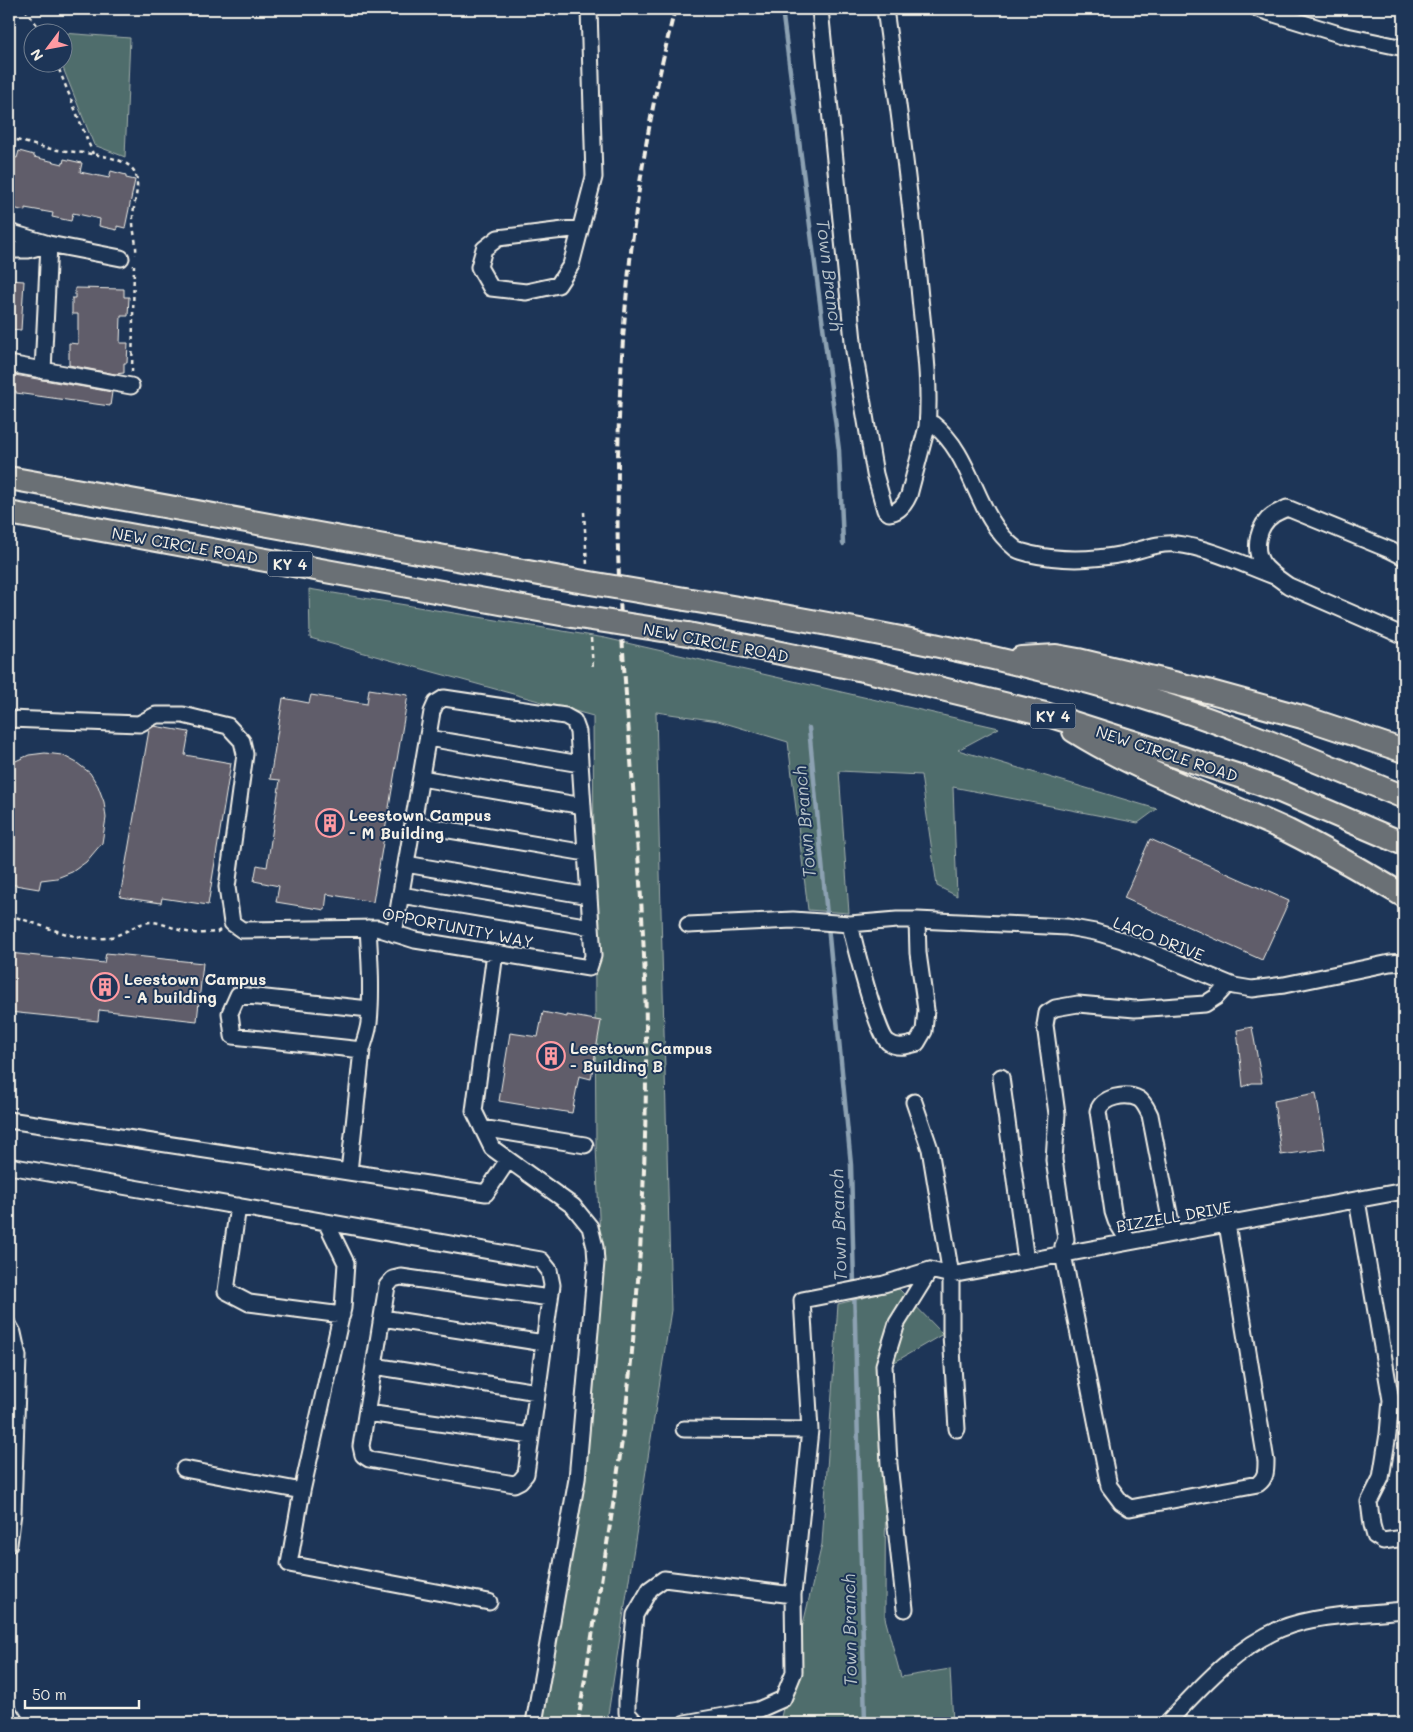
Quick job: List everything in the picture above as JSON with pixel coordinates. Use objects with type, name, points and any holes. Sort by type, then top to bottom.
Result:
[{"type":"highway","name":"KY 4","points":[[9,478],[562,578],[875,632],[1002,660],[1115,689],[1205,718],[1305,756],[1404,797]]},
{"type":"highway","name":"NEW CIRCLE ROAD","points":[[9,513],[572,616],[688,634],[868,671],[1045,714],[1239,776],[1280,791],[1404,844]]},
{"type":"highway","points":[[1002,660],[1056,656],[1078,660],[1256,705],[1404,751]]},
{"type":"highway","points":[[1045,714],[1105,750],[1286,831],[1341,858],[1404,896]]},
{"type":"street","points":[[580,228],[498,238],[484,249],[479,268],[492,288],[526,292],[558,285],[571,265],[594,176],[589,9]]},
{"type":"street","points":[[820,9],[854,350],[875,474],[882,504],[884,510],[893,513],[904,505],[909,495],[927,427],[929,408],[913,225],[885,9]]},
{"type":"street","points":[[1258,9],[1342,35],[1404,48]]},
{"type":"street","points":[[9,232],[49,244],[121,258]]},
{"type":"street","points":[[44,371],[49,244]]},
{"type":"street","points":[[9,250],[28,250],[49,244]]},
{"type":"street","points":[[9,364],[130,386]]},
{"type":"street","points":[[927,427],[933,424],[943,432],[956,448],[989,519],[1000,535],[1018,550],[1049,558],[1083,559],[1123,554],[1165,544],[1176,544],[1207,551],[1274,576],[1289,586],[1404,636]]},
{"type":"street","points":[[1274,576],[1262,562],[1257,545],[1261,529],[1273,515],[1287,508],[1404,557]]},
{"type":"street","points":[[394,934],[432,712],[436,703],[444,698],[565,716],[574,721],[578,732],[591,926],[401,895]]},
{"type":"street","points":[[9,719],[139,724],[156,715],[183,715],[228,726],[242,742],[245,754],[227,887],[232,923]]},
{"type":"street","points":[[428,738],[580,764]]},
{"type":"street","points":[[421,778],[583,806]]},
{"type":"street","points":[[413,824],[586,853]]},
{"type":"street","points":[[406,864],[589,896]]},
{"type":"street","name":"LACO DRIVE","points":[[688,925],[793,920],[843,923],[916,920],[1012,923],[1076,928],[1122,940],[1228,984],[1252,989],[1284,985],[1404,962]]},
{"type":"street","points":[[843,923],[886,1041],[899,1047],[917,1043],[924,1031],[926,1010],[918,954],[916,920]]},
{"type":"street","name":"OPPORTUNITY WAY","points":[[232,923],[242,930],[377,928],[415,940],[589,968],[593,956],[591,926]]},
{"type":"street","points":[[349,1172],[362,1050],[369,1025],[370,969],[368,928]]},
{"type":"street","points":[[495,953],[474,1111],[492,1148],[572,1206],[590,1227],[595,1247],[596,1262],[577,1479],[534,1723]]},
{"type":"street","points":[[1227,1224],[1266,1461],[1266,1472],[1263,1481],[1258,1484],[1130,1508],[1115,1496],[1109,1486],[1063,1254],[1063,1246],[1066,1240],[1054,1160],[1058,1114],[1045,1025],[1047,1013],[1055,1008],[1078,1004],[1135,1009],[1205,1004],[1216,997],[1228,984]]},
{"type":"street","points":[[362,1050],[233,1036],[230,1013],[238,995],[369,1009]]},
{"type":"street","points":[[1001,1077],[1026,1261]]},
{"type":"street","points":[[1129,1242],[1116,1221],[1113,1212],[1098,1111],[1100,1104],[1110,1098],[1126,1097],[1138,1099],[1144,1103],[1150,1114],[1173,1234]]},
{"type":"street","points":[[914,1102],[930,1149],[951,1275],[951,1334],[957,1429]]},
{"type":"street","points":[[9,1120],[486,1192],[508,1160]]},
{"type":"street","points":[[482,1128],[585,1144]]},
{"type":"street","points":[[9,1166],[541,1260],[549,1270],[552,1286],[526,1474],[520,1481],[514,1484],[369,1459],[363,1455],[361,1446],[387,1286],[393,1279],[401,1277],[550,1298]]},
{"type":"street","name":"BIZZELL DRIVE","points":[[951,1275],[1404,1191]]},
{"type":"street","points":[[1357,1200],[1391,1400],[1382,1478],[1370,1502],[1372,1525],[1375,1536],[1383,1541],[1404,1538]]},
{"type":"street","points":[[238,1206],[226,1291],[249,1303],[342,1315]]},
{"type":"street","points":[[326,1222],[346,1263],[342,1315],[302,1491],[289,1564],[489,1602]]},
{"type":"street","points":[[684,1723],[758,1710],[783,1699],[794,1672],[793,1594],[810,1430],[802,1300],[884,1284],[930,1270],[951,1275]]},
{"type":"street","points":[[905,1609],[889,1464],[884,1365],[897,1323],[930,1270]]},
{"type":"street","points":[[382,1318],[544,1343]]},
{"type":"street","points":[[9,1326],[13,1333],[18,1356],[13,1513],[9,1544]]},
{"type":"street","points":[[374,1366],[538,1392]]},
{"type":"street","points":[[367,1413],[531,1436]]},
{"type":"street","points":[[684,1430],[810,1430]]},
{"type":"street","points":[[184,1469],[302,1491]]},
{"type":"street","points":[[636,1723],[627,1713],[626,1700],[636,1615],[650,1589],[664,1579],[793,1594]]},
{"type":"street","points":[[1167,1723],[1214,1674],[1258,1641],[1282,1628],[1316,1620],[1404,1610]]},
{"type":"street","points":[[9,1712],[16,1723]]},
{"type":"path","points":[[25,9],[35,22]]},
{"type":"path","points":[[60,72],[93,154]]},
{"type":"path","points":[[9,138],[47,148],[93,154],[128,165],[134,172],[136,183],[133,220],[137,249],[133,278],[130,386]]},
{"type":"path","points":[[9,918],[15,917],[87,938],[110,938],[126,932],[142,922],[154,922],[194,933],[217,932],[232,923]]},
{"type":"green space","points":[[72,34],[130,38],[125,157],[94,145],[65,72],[72,72]]},
{"type":"green space","points":[[309,589],[605,638],[999,728],[958,750],[1157,809],[1138,823],[953,787],[957,896],[937,886],[921,775],[839,771],[849,913],[808,910],[788,742],[718,721],[656,712],[671,1310],[607,1721],[781,1717],[822,1544],[838,1304],[899,1289],[943,1334],[886,1367],[885,1618],[901,1677],[950,1669],[953,1723],[530,1723],[577,1479],[601,1263],[596,1146],[593,716],[310,638]]},
{"type":"building","points":[[19,151],[34,155],[34,157],[63,164],[64,159],[82,163],[80,172],[109,178],[111,171],[126,175],[126,178],[135,180],[125,228],[117,226],[117,230],[99,226],[100,219],[73,213],[71,221],[52,217],[53,213],[25,208],[25,211],[9,207],[9,156],[17,158]]},
{"type":"building","points":[[9,280],[24,281],[21,330],[9,329]]},
{"type":"building","points":[[75,288],[124,289],[124,297],[129,297],[128,316],[121,316],[120,343],[128,343],[127,363],[124,363],[124,373],[115,374],[69,365],[69,343],[78,344],[78,314],[72,314],[72,298],[75,298]]},
{"type":"building","points":[[9,374],[112,392],[110,406],[16,393],[16,391],[9,390]]},
{"type":"building","name":"Leestown Campus - M Building","points":[[369,689],[408,695],[373,902],[327,894],[325,910],[276,902],[279,886],[254,881],[257,865],[267,867],[280,780],[270,779],[283,698],[309,703],[311,695],[367,704]]},
{"type":"building","points":[[154,726],[189,732],[185,755],[231,763],[208,905],[162,898],[161,903],[120,897],[149,730]]},
{"type":"building","points":[[45,753],[62,755],[90,773],[98,786],[104,802],[106,818],[102,843],[86,862],[72,872],[57,878],[41,880],[39,889],[9,884],[9,764],[29,755]]},
{"type":"building","points":[[1150,839],[1289,901],[1262,960],[1124,898]]},
{"type":"building","name":"Leestown Campus - A building","points":[[9,953],[104,963],[106,953],[203,963],[197,1021],[99,1010],[98,1021],[9,1012]]},
{"type":"building","name":"Leestown Campus - Building B","points":[[543,1012],[601,1021],[591,1079],[579,1076],[572,1113],[499,1101],[510,1033],[538,1037]]},
{"type":"building","points":[[1252,1027],[1262,1083],[1252,1083],[1243,1087],[1237,1030]]},
{"type":"building","points":[[1316,1093],[1325,1149],[1281,1155],[1274,1101]]},
{"type":"waterway","name":"Town Branch","points":[[782,9],[839,450],[843,544]]},
{"type":"waterway","name":"Town Branch","points":[[809,728],[851,1165],[865,1723]]},
{"type":"railway","points":[[578,1723],[623,1432],[634,1331],[644,1179],[646,1026],[638,847],[621,610],[618,528],[619,406],[627,292],[641,178],[650,121],[675,9]]},
{"type":"place","name":"Leestown Campus - M Building","points":[[330,823]]},
{"type":"place","name":"Leestown Campus - A building","points":[[105,987]]},
{"type":"place","name":"Leestown Campus - Building B","points":[[551,1056]]}]
